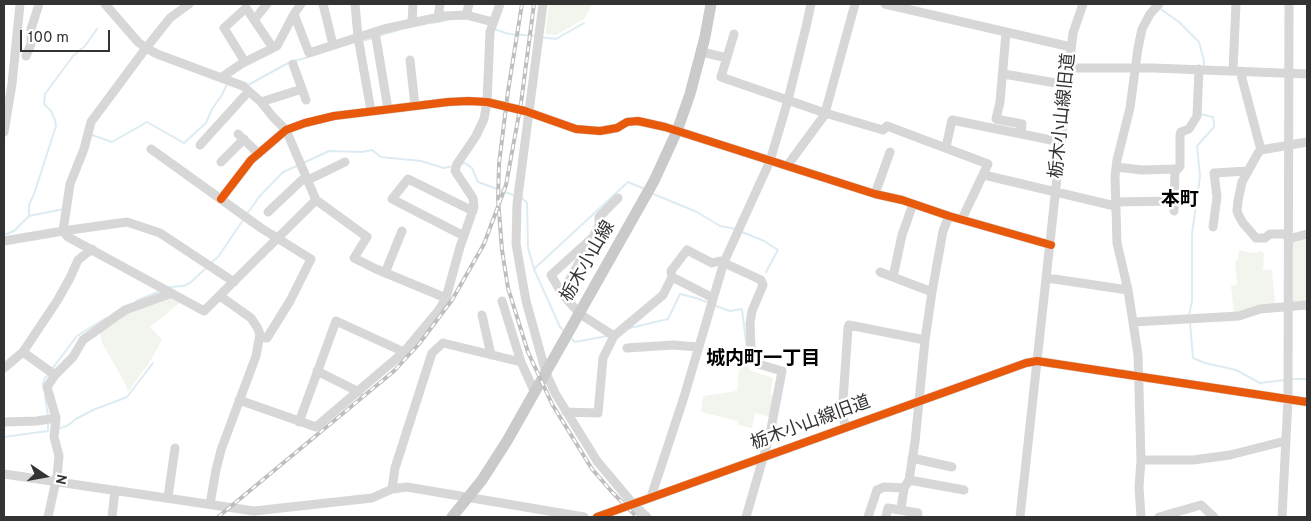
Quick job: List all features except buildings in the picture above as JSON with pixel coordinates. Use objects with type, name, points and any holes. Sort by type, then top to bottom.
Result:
[{"type":"main road","name":"栃木小山線","points":[[452,517],[470,497],[494,462],[649,190],[677,131],[690,94],[702,52],[711,4]]},
{"type":"street","points":[[4,132],[12,84],[20,4]]},
{"type":"street","points":[[26,56],[31,44],[31,29],[39,4]]},
{"type":"street","points":[[190,4],[170,18],[91,122],[84,149],[70,184],[63,231],[68,237],[204,311],[316,200]]},
{"type":"street","points":[[254,20],[267,4]]},
{"type":"street","points":[[222,77],[245,62],[277,46],[301,4]]},
{"type":"street","points":[[324,4],[333,45]]},
{"type":"street","points":[[354,4],[371,111]]},
{"type":"street","points":[[412,22],[413,4]]},
{"type":"street","points":[[438,18],[440,4]]},
{"type":"street","points":[[466,15],[469,4]]},
{"type":"street","points":[[239,400],[316,427],[404,352],[434,316],[446,298],[474,207],[473,198],[455,171],[457,164],[484,119],[487,102],[489,49],[493,22],[500,4]]},
{"type":"street","points":[[542,4],[517,204],[516,244],[526,300],[546,373],[555,393],[597,461],[633,504],[648,517]]},
{"type":"street","points":[[652,497],[724,262],[770,161],[788,100],[811,4]]},
{"type":"street","points":[[787,166],[826,113],[855,4]]},
{"type":"street","points":[[885,4],[1071,47]]},
{"type":"street","name":"栃木小山線旧道","points":[[597,517],[620,514],[633,504],[652,497],[1026,363],[1037,361],[1071,47],[1073,33],[1082,4]]},
{"type":"street","points":[[1141,517],[1139,487],[1141,460],[1139,376],[1134,322],[1117,243],[1116,167],[1130,108],[1142,29],[1150,14],[1159,4]]},
{"type":"street","points":[[1236,4],[1236,71],[1262,150]]},
{"type":"street","points":[[1282,517],[1288,399],[1288,4]]},
{"type":"street","points":[[107,6],[138,42],[146,48],[157,54],[243,86],[261,102],[286,130],[316,200],[367,237],[354,258],[446,298]]},
{"type":"street","points":[[245,62],[224,28],[246,8],[273,48]]},
{"type":"street","points":[[294,14],[308,53],[412,22],[466,15],[493,22]]},
{"type":"street","points":[[375,32],[388,109]]},
{"type":"street","points":[[1006,33],[1004,74],[996,119],[1022,124],[1021,134]]},
{"type":"street","points":[[734,34],[721,77],[826,113],[883,130],[887,126],[988,164],[962,220]]},
{"type":"street","points":[[702,52],[727,58]]},
{"type":"street","points":[[410,60],[415,106]]},
{"type":"street","points":[[293,64],[306,100]]},
{"type":"street","points":[[1069,68],[1136,68],[1307,74]]},
{"type":"street","points":[[1116,167],[1142,170],[1178,169],[1180,166],[1180,135],[1181,132],[1188,129],[1197,116],[1202,70]]},
{"type":"street","points":[[1004,74],[1067,85]]},
{"type":"street","points":[[261,102],[302,89]]},
{"type":"street","points":[[200,145],[249,91]]},
{"type":"street","points":[[221,199],[258,154],[286,130],[305,123],[334,116],[448,102],[487,102],[576,129],[600,131],[618,128],[627,122],[638,121],[677,131],[874,194],[1051,245]]},
{"type":"street","points":[[946,147],[952,120],[1061,142]]},
{"type":"street","points":[[221,162],[241,136],[258,154]]},
{"type":"street","points":[[1307,142],[1262,150],[1258,153],[1242,182],[1237,211],[1243,223],[1256,238],[1265,238],[1270,234],[1288,236],[1307,234]]},
{"type":"street","points":[[151,149],[277,238],[311,259],[290,301],[267,338],[260,337]]},
{"type":"street","points":[[874,194],[890,152]]},
{"type":"street","points":[[268,212],[302,180],[308,180],[345,162]]},
{"type":"street","points":[[984,175],[1115,204],[1174,206],[1175,169]]},
{"type":"street","points":[[1213,227],[1217,197],[1214,173],[1248,171]]},
{"type":"street","points":[[464,236],[392,199],[408,179],[473,211]]},
{"type":"street","points":[[562,294],[599,226],[599,217],[618,198]]},
{"type":"street","points":[[893,277],[902,235],[913,204]]},
{"type":"street","points":[[901,509],[904,488],[909,480],[932,292],[943,231],[949,216]]},
{"type":"street","points":[[4,241],[127,222],[160,233],[234,282]]},
{"type":"street","points":[[385,273],[402,231]]},
{"type":"street","points":[[592,238],[551,275],[562,294],[580,314],[614,336]]},
{"type":"street","points":[[4,368],[23,352],[57,302],[78,260],[92,249]]},
{"type":"street","points":[[566,412],[598,413],[604,358],[614,336],[663,295],[672,276],[671,271],[686,250],[712,263],[720,260],[761,280],[763,284],[752,310],[750,324],[751,347],[758,364],[782,371],[764,458],[746,517]]},
{"type":"street","points":[[880,272],[932,292]]},
{"type":"street","points":[[672,276],[712,298]]},
{"type":"street","points":[[1047,278],[1128,290]]},
{"type":"street","points":[[48,517],[57,476],[59,456],[54,437],[56,418],[47,387],[55,375],[73,357],[83,340],[125,310],[172,293]]},
{"type":"street","points":[[210,504],[221,450],[256,356],[260,337],[257,326],[250,318],[220,296]]},
{"type":"street","points":[[502,301],[521,362],[535,393]]},
{"type":"street","points":[[1134,322],[1239,316],[1260,309],[1307,305]]},
{"type":"street","points":[[482,315],[491,355]]},
{"type":"street","points":[[299,422],[336,321],[404,352]]},
{"type":"street","points":[[846,427],[842,415],[849,325],[925,340]]},
{"type":"street","points":[[392,489],[395,468],[432,354],[443,343],[521,362]]},
{"type":"street","points":[[627,348],[673,345],[698,347]]},
{"type":"street","points":[[23,352],[55,375]]},
{"type":"street","points":[[1020,517],[1037,361],[1307,402]]},
{"type":"street","points":[[317,371],[359,392]]},
{"type":"street","points":[[4,422],[37,421],[56,418]]},
{"type":"street","points":[[1141,460],[1202,459],[1230,456],[1285,441]]},
{"type":"street","points":[[168,498],[175,448]]},
{"type":"street","points":[[912,458],[952,467]]},
{"type":"street","points":[[4,474],[210,504],[254,514],[372,498],[392,489],[407,487],[584,517]]},
{"type":"street","points":[[909,480],[964,490]]},
{"type":"street","points":[[868,517],[878,490],[884,487],[904,488]]},
{"type":"street","points":[[112,517],[115,490]]},
{"type":"street","points":[[1160,517],[1201,505],[1214,517]]},
{"type":"street","points":[[1198,506],[1198,517]]},
{"type":"street","points":[[886,517],[888,508],[918,512],[917,517]]},
{"type":"shaded area","points":[[549,4],[592,4],[584,19],[556,35],[545,34]]},
{"type":"shaded area","points":[[1304,235],[1307,242],[1307,305],[1288,306],[1288,239]]},
{"type":"shaded area","points":[[1239,250],[1252,253],[1260,251],[1264,253],[1263,270],[1272,270],[1275,305],[1234,314],[1231,286],[1237,285],[1235,261],[1238,260]]},
{"type":"shaded area","points":[[172,295],[182,301],[150,327],[162,340],[149,363],[128,392],[124,381],[102,343],[100,332],[126,313]]},
{"type":"shaded area","points":[[747,364],[751,371],[773,378],[770,395],[776,396],[771,417],[755,413],[752,428],[738,425],[738,421],[701,412],[703,396],[737,391],[739,368]]},
{"type":"waterway","points":[[1159,8],[1179,22],[1199,42],[1204,68]]},
{"type":"waterway","points":[[432,23],[447,20]]},
{"type":"waterway","points":[[541,37],[556,39],[584,23]]},
{"type":"waterway","points":[[4,235],[14,231],[29,216],[29,205],[56,126],[51,111],[44,104],[45,94],[73,56],[85,46],[97,29]]},
{"type":"waterway","points":[[494,29],[509,34],[536,36]]},
{"type":"waterway","points":[[378,36],[398,30]]},
{"type":"waterway","points":[[361,41],[374,38]]},
{"type":"waterway","points":[[294,61],[309,57]]},
{"type":"waterway","points":[[246,83],[248,85],[290,62]]},
{"type":"waterway","points":[[92,135],[112,142],[147,122],[184,143],[206,123],[227,84]]},
{"type":"waterway","points":[[1189,315],[1192,301],[1192,234],[1200,176],[1197,146],[1214,127],[1213,117],[1200,114]]},
{"type":"waterway","points":[[303,163],[329,151],[362,152],[372,150],[381,157],[421,161],[444,168],[454,166]]},
{"type":"waterway","points":[[461,164],[465,163],[472,168],[478,182],[516,196]]},
{"type":"waterway","points":[[247,214],[259,197],[283,172],[299,165]]},
{"type":"waterway","points":[[535,268],[628,182],[645,189]]},
{"type":"waterway","points":[[651,193],[697,212],[720,226],[736,229]]},
{"type":"waterway","points":[[521,197],[527,203],[528,248],[534,269],[560,327],[564,331]]},
{"type":"waterway","points":[[29,216],[64,209]]},
{"type":"waterway","points":[[212,262],[218,257],[243,220]]},
{"type":"waterway","points":[[742,232],[764,241],[778,250],[766,272]]},
{"type":"waterway","points":[[169,287],[183,286],[190,283],[207,267]]},
{"type":"waterway","points":[[136,301],[160,291]]},
{"type":"waterway","points":[[630,328],[668,319],[680,294],[709,303]]},
{"type":"waterway","points":[[713,305],[730,311],[742,309],[747,351]]},
{"type":"waterway","points":[[52,369],[77,336],[106,318]]},
{"type":"waterway","points":[[1190,322],[1193,358],[1205,363],[1236,370],[1260,383],[1285,380]]},
{"type":"waterway","points":[[571,338],[575,342],[607,336]]},
{"type":"waterway","points":[[57,429],[67,426],[93,410],[127,397],[153,363]]},
{"type":"waterway","points":[[43,386],[44,379],[48,375]]},
{"type":"waterway","points":[[1292,379],[1307,379]]},
{"type":"waterway","points":[[45,396],[48,416]]},
{"type":"waterway","points":[[4,437],[48,431],[48,423]]},
{"type":"railway","points":[[522,4],[499,164],[498,199],[502,250],[508,288],[528,352],[552,404],[592,469],[637,517]]},
{"type":"railway","points":[[218,517],[394,371],[419,344],[452,300],[484,244],[506,185],[521,103],[534,4]]},
{"type":"cycle path","points":[[221,199],[251,160],[286,130],[305,123],[334,116],[448,102],[487,102],[525,111],[576,129],[600,131],[617,128],[627,122],[638,121],[665,127],[875,194],[902,200],[949,216],[1051,245]]},
{"type":"cycle path","points":[[597,517],[1026,363],[1037,361],[1307,402]]},
{"type":"district","name":"本町","points":[[1180,201]]},
{"type":"district","name":"城内町一丁目","points":[[763,360]]}]
